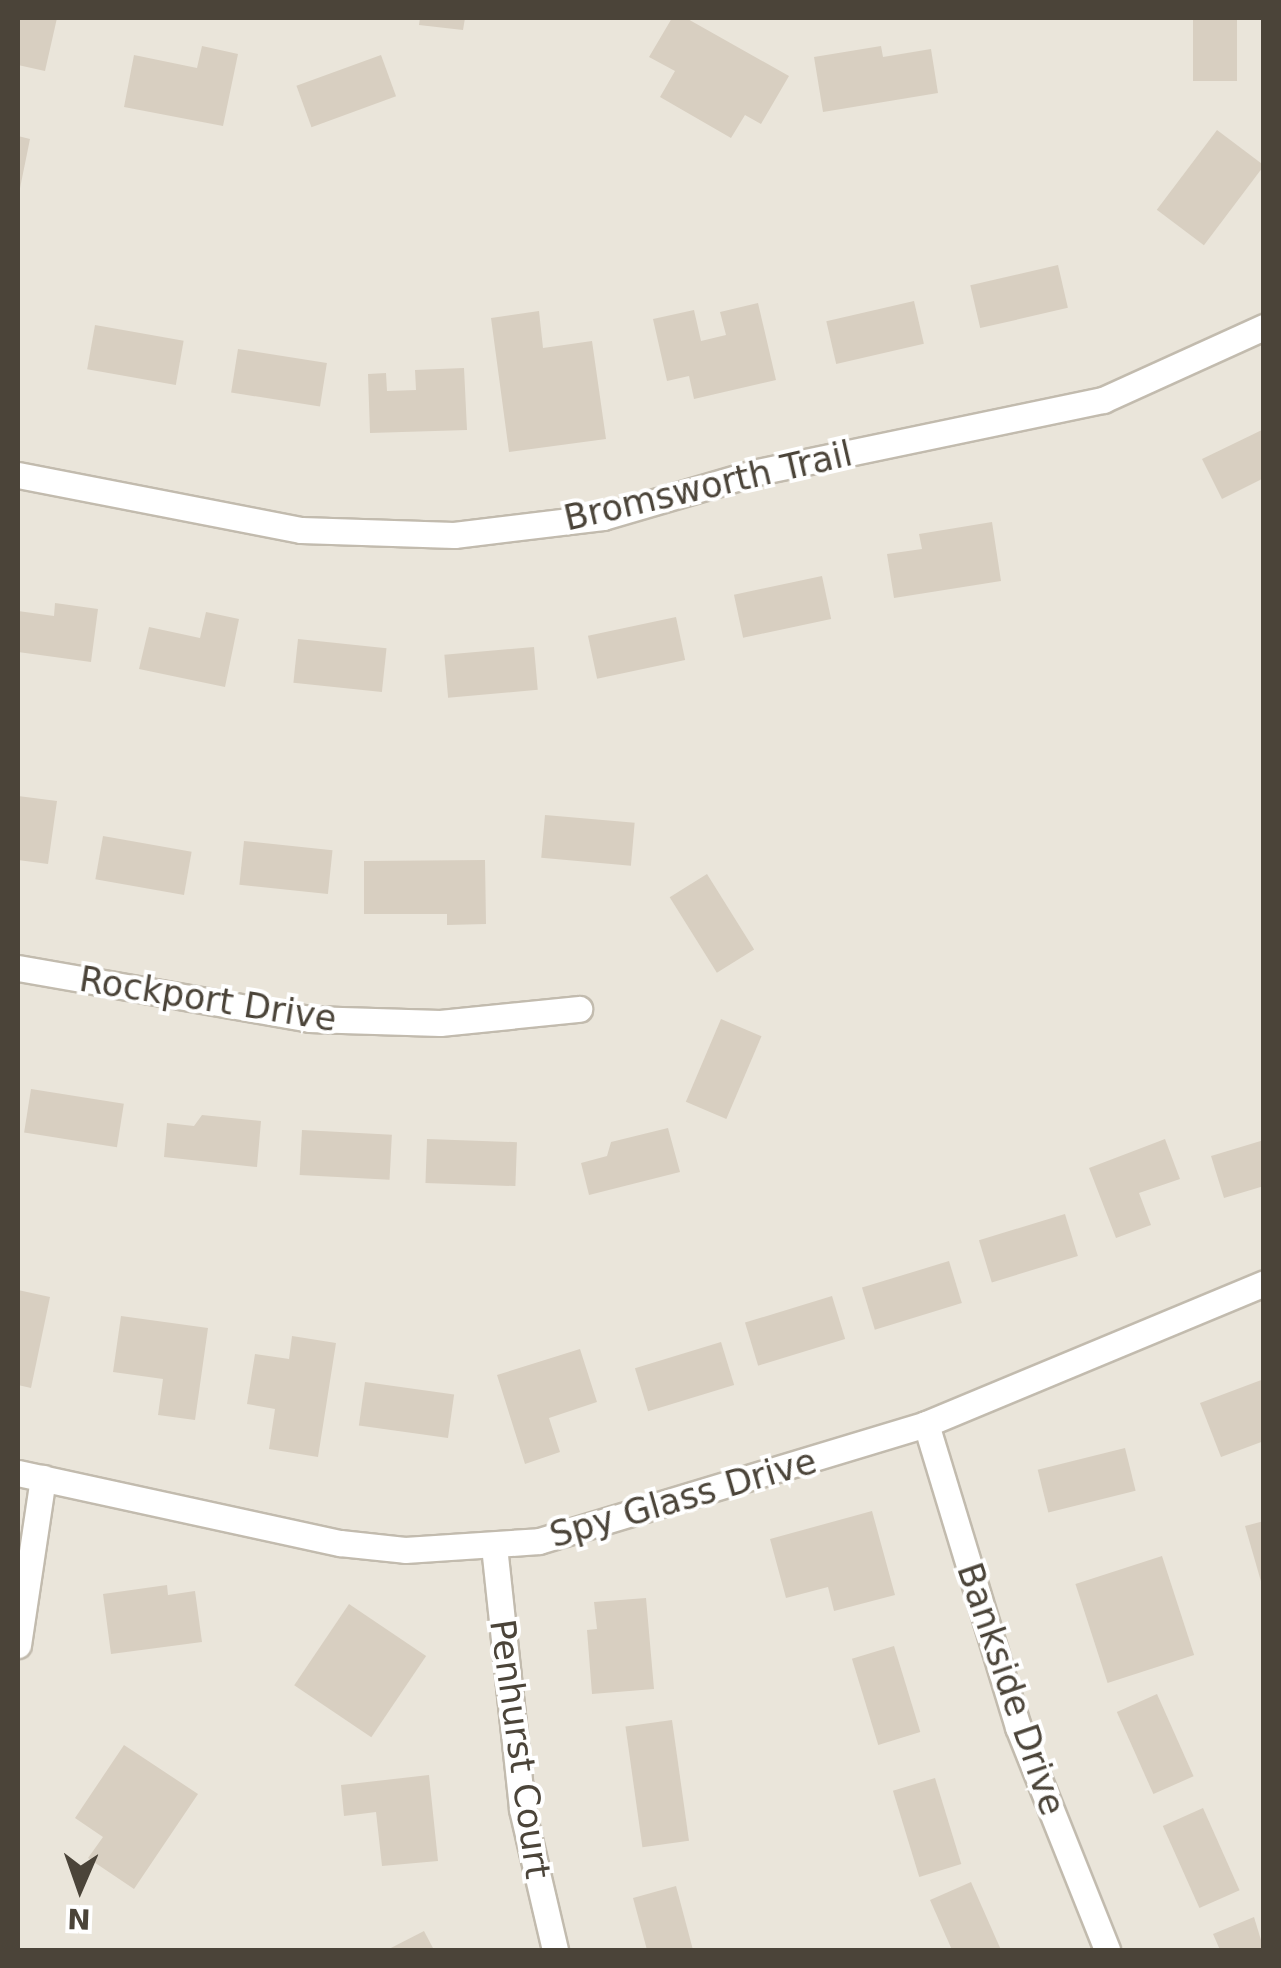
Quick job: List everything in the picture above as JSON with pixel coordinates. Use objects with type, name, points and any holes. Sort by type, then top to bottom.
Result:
[{"type":"street","name":"Bromsworth Trail","points":[[18,475],[301,530],[388,536],[603,517],[753,473],[1103,400],[1264,327]]},
{"type":"street","name":"Rockport Drive","points":[[18,968],[309,1020],[440,1024],[580,1009]]},
{"type":"street","name":"Spy Glass Drive","points":[[30,1476],[340,1544],[494,1546],[579,1533],[926,1424],[1264,1282]]},
{"type":"street","name":"Bankside Drive","points":[[926,1424],[1018,1728],[1107,1950]]},
{"type":"street","points":[[18,1645],[30,1476]]},
{"type":"street","name":"Penhurst Court","points":[[494,1546],[522,1809],[555,1950]]},
{"type":"shaded area","points":[[18,18],[1263,18],[1263,1950],[18,1950]]},
{"type":"building","points":[[18,18],[57,18],[45,71],[18,65]]},
{"type":"building","points":[[420,18],[465,18],[463,30],[419,25]]},
{"type":"building","points":[[672,18],[686,18],[789,76],[761,124],[745,115],[731,138],[660,97],[675,71],[649,57]]},
{"type":"building","points":[[1193,18],[1237,18],[1237,81],[1193,81]]},
{"type":"building","points":[[202,46],[238,54],[223,126],[124,107],[134,55],[197,68]]},
{"type":"building","points":[[881,46],[883,57],[931,49],[938,93],[823,112],[814,57]]},
{"type":"building","points":[[381,55],[396,96],[311,127],[296,86]]},
{"type":"building","points":[[1217,130],[1264,166],[1204,245],[1157,210]]},
{"type":"building","points":[[18,136],[30,139],[19,193],[18,193]]},
{"type":"building","points":[[1058,265],[1068,308],[980,328],[970,285]]},
{"type":"building","points":[[914,301],[924,344],[836,364],[826,321]]},
{"type":"building","points":[[758,303],[776,380],[694,399],[689,376],[667,381],[653,319],[694,310],[701,341],[726,335],[720,312]]},
{"type":"building","points":[[539,311],[543,348],[592,341],[606,439],[509,452],[491,318]]},
{"type":"building","points":[[95,325],[184,341],[176,385],[87,369]]},
{"type":"building","points":[[238,349],[327,363],[320,407],[231,392]]},
{"type":"building","points":[[464,368],[467,430],[370,433],[368,374],[386,373],[387,391],[416,390],[415,370]]},
{"type":"building","points":[[1264,429],[1264,478],[1222,499],[1202,459]]},
{"type":"building","points":[[992,522],[1001,581],[894,598],[887,554],[922,549],[919,534]]},
{"type":"building","points":[[822,576],[831,619],[743,638],[734,595]]},
{"type":"building","points":[[55,603],[98,609],[91,662],[18,652],[18,611],[54,616]]},
{"type":"building","points":[[206,612],[239,619],[225,687],[139,669],[149,627],[200,638]]},
{"type":"building","points":[[676,617],[685,660],[597,679],[588,636]]},
{"type":"building","points":[[298,639],[387,648],[382,692],[293,683]]},
{"type":"building","points":[[534,647],[538,690],[448,698],[444,655]]},
{"type":"building","points":[[18,796],[57,801],[48,864],[18,860]]},
{"type":"building","points":[[545,815],[635,823],[631,866],[541,858]]},
{"type":"building","points":[[103,836],[192,852],[184,895],[95,879]]},
{"type":"building","points":[[244,841],[333,850],[328,894],[239,885]]},
{"type":"building","points":[[485,860],[486,924],[447,925],[447,914],[364,914],[364,861]]},
{"type":"building","points":[[707,874],[754,949],[717,973],[670,897]]},
{"type":"building","points":[[721,1019],[762,1036],[726,1119],[686,1102]]},
{"type":"building","points":[[31,1089],[124,1104],[117,1147],[24,1132]]},
{"type":"building","points":[[202,1115],[261,1121],[257,1167],[164,1157],[167,1123],[194,1126]]},
{"type":"building","points":[[668,1128],[680,1172],[589,1195],[581,1163],[607,1156],[611,1142]]},
{"type":"building","points":[[302,1130],[392,1135],[390,1180],[300,1175]]},
{"type":"building","points":[[427,1139],[517,1142],[515,1186],[425,1183]]},
{"type":"building","points":[[1165,1139],[1180,1179],[1139,1193],[1151,1225],[1116,1238],[1089,1168]]},
{"type":"building","points":[[1264,1140],[1264,1186],[1224,1198],[1211,1156]]},
{"type":"building","points":[[1065,1214],[1078,1256],[992,1282],[979,1240]]},
{"type":"building","points":[[949,1261],[962,1303],[875,1330],[862,1288]]},
{"type":"building","points":[[18,1290],[50,1297],[31,1388],[18,1385]]},
{"type":"building","points":[[832,1296],[845,1339],[758,1366],[745,1323]]},
{"type":"building","points":[[121,1316],[208,1328],[195,1420],[158,1415],[163,1379],[113,1372]]},
{"type":"building","points":[[292,1336],[336,1343],[318,1457],[269,1449],[275,1409],[247,1404],[255,1354],[289,1359]]},
{"type":"building","points":[[721,1342],[734,1385],[648,1411],[635,1368]]},
{"type":"building","points":[[580,1349],[597,1402],[549,1418],[560,1452],[525,1464],[497,1375]]},
{"type":"building","points":[[1264,1379],[1264,1441],[1221,1457],[1200,1403]]},
{"type":"building","points":[[365,1382],[454,1395],[448,1438],[359,1426]]},
{"type":"building","points":[[1125,1448],[1136,1491],[1048,1512],[1038,1470]]},
{"type":"building","points":[[872,1511],[895,1595],[834,1611],[828,1587],[786,1598],[770,1539]]},
{"type":"building","points":[[1264,1521],[1264,1585],[1262,1585],[1245,1526]]},
{"type":"building","points":[[1162,1556],[1194,1655],[1108,1683],[1075,1584]]},
{"type":"building","points":[[167,1585],[168,1595],[195,1591],[202,1642],[111,1654],[103,1594]]},
{"type":"building","points":[[646,1598],[654,1689],[592,1694],[587,1630],[597,1629],[594,1602]]},
{"type":"building","points":[[349,1604],[426,1656],[371,1737],[294,1685]]},
{"type":"building","points":[[894,1646],[920,1732],[878,1745],[852,1659]]},
{"type":"building","points":[[1157,1694],[1194,1776],[1153,1794],[1117,1712]]},
{"type":"building","points":[[672,1720],[689,1841],[642,1847],[625,1727]]},
{"type":"building","points":[[124,1745],[198,1794],[134,1889],[88,1858],[103,1837],[75,1818]]},
{"type":"building","points":[[429,1775],[438,1861],[382,1866],[376,1812],[344,1816],[341,1785]]},
{"type":"building","points":[[935,1778],[961,1864],[919,1877],[893,1791]]},
{"type":"building","points":[[1203,1808],[1240,1890],[1199,1908],[1163,1826]]},
{"type":"building","points":[[971,1882],[1001,1950],[952,1950],[930,1900]]},
{"type":"building","points":[[676,1886],[693,1950],[647,1950],[633,1898]]},
{"type":"building","points":[[1254,1917],[1264,1950],[1220,1950],[1213,1934]]},
{"type":"building","points":[[424,1931],[434,1950],[387,1950]]}]
